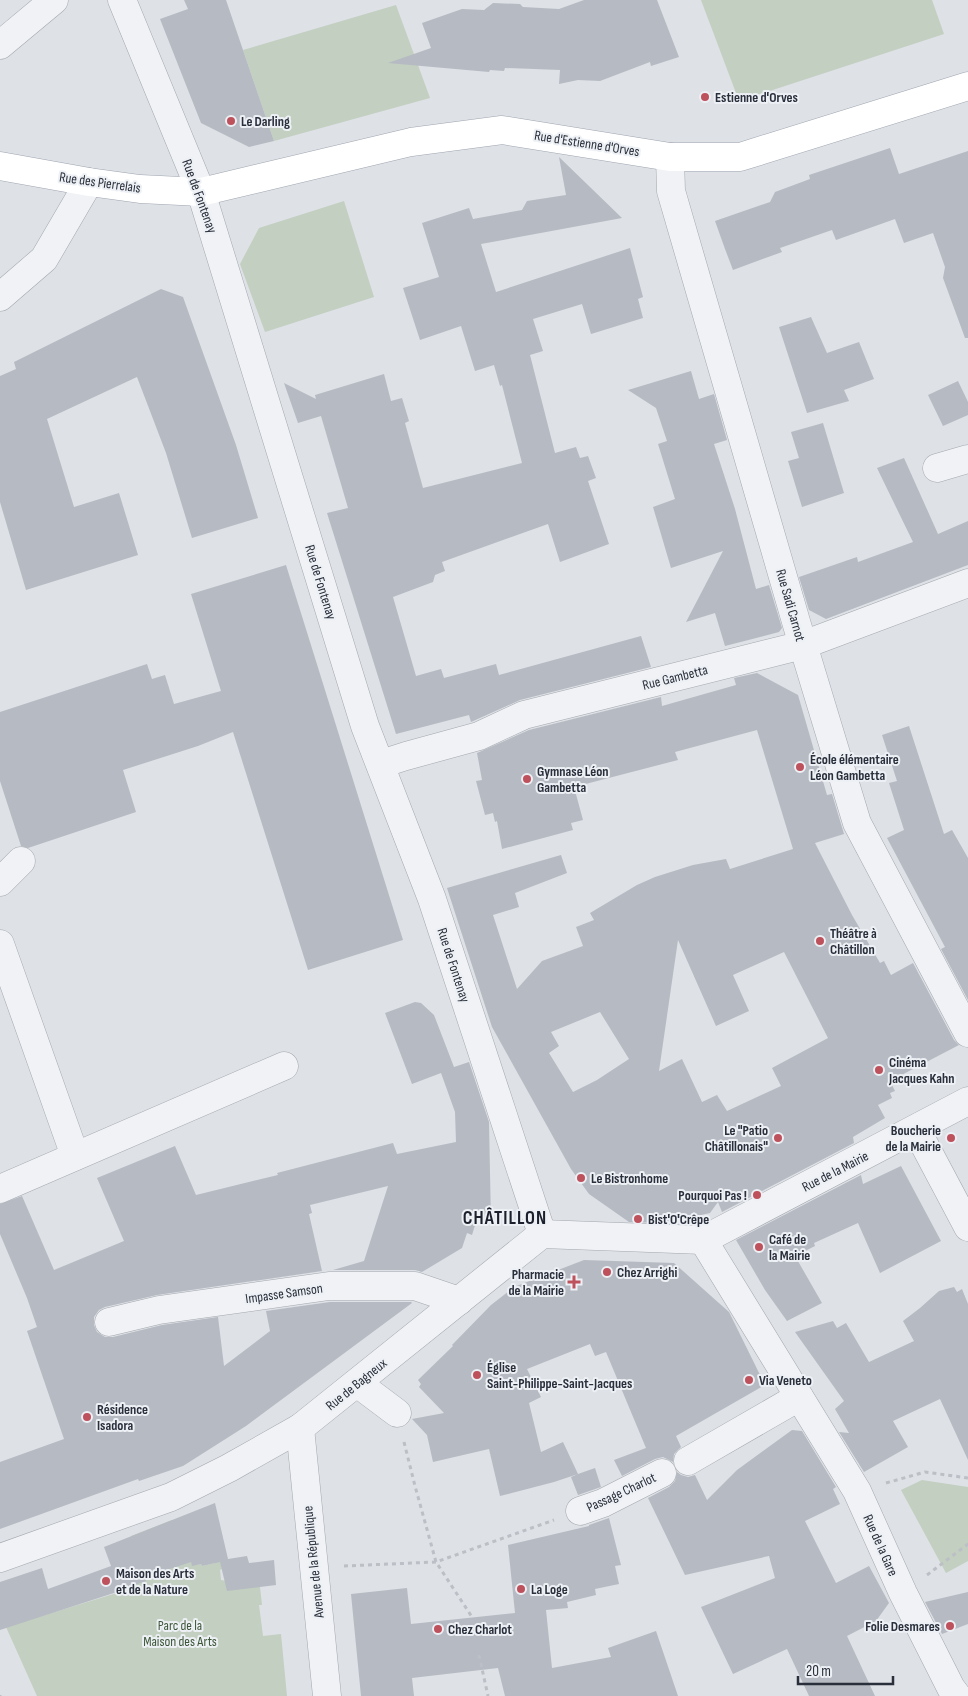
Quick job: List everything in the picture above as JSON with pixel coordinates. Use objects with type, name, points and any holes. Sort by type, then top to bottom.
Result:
[{"type":"main road","name":"Rue d'Estienne d'Orves","points":[[201,192],[411,142],[502,130],[670,157],[740,157],[968,86]]},
{"type":"main road","name":"Rue des Pierrelais","points":[[0,166],[140,189],[201,192]]},
{"type":"street","points":[[0,45],[54,0]]},
{"type":"street","name":"Rue de Fontenay","points":[[122,0],[201,192],[365,726],[432,899],[542,1234]]},
{"type":"street","name":"Rue Sadi Carnot","points":[[670,157],[672,191],[803,644],[857,823],[968,1033]]},
{"type":"street","points":[[0,297],[44,259],[89,182]]},
{"type":"street","points":[[937,468],[968,459]]},
{"type":"street","name":"Rue Gambetta","points":[[381,764],[479,736],[524,715],[803,644],[968,584]]},
{"type":"street","points":[[0,882],[21,861]]},
{"type":"street","points":[[0,944],[74,1156]]},
{"type":"street","points":[[0,1188],[284,1066]]},
{"type":"street","name":"Rue de la Mairie","points":[[703,1240],[968,1101]]},
{"type":"street","points":[[916,1129],[968,1227]]},
{"type":"street","points":[[542,1234],[703,1240]]},
{"type":"street","name":"Rue de Bagneux","points":[[0,1558],[171,1497],[229,1468],[300,1428],[542,1234]]},
{"type":"street","name":"Rue de la Gare","points":[[703,1240],[857,1491],[903,1594],[951,1693]]},
{"type":"street","name":"Impasse Samson","points":[[109,1322],[159,1310],[329,1286],[415,1286],[459,1301]]},
{"type":"street","points":[[357,1383],[397,1413]]},
{"type":"street","points":[[688,1460],[799,1397]]},
{"type":"street","name":"Avenue de la République","points":[[300,1428],[327,1696]]},
{"type":"street","name":"Passage Charlot","points":[[580,1511],[603,1503],[662,1473]]},
{"type":"path","points":[[397,1413],[436,1562],[472,1617]]},
{"type":"path","points":[[857,1491],[925,1472],[968,1478]]},
{"type":"path","points":[[348,1565],[436,1562],[580,1511]]},
{"type":"path","points":[[903,1594],[968,1544]]},
{"type":"path","points":[[479,1655],[488,1696]]},
{"type":"green space","points":[[701,0],[932,0],[944,34],[739,101]]},
{"type":"green space","points":[[396,5],[430,98],[274,141],[243,50]]},
{"type":"green space","points":[[344,201],[374,297],[265,332],[240,264],[259,228]]},
{"type":"green space","points":[[922,1480],[968,1487],[968,1561],[946,1573],[901,1490]]},
{"type":"green space","name":"Parc de la Maison des Arts","points":[[172,1520],[177,1536],[184,1534],[192,1565],[201,1564],[202,1566],[215,1563],[220,1559],[222,1569],[220,1570],[221,1580],[260,1587],[262,1605],[259,1605],[263,1636],[281,1634],[287,1696],[37,1696],[6,1627],[120,1592],[120,1590],[155,1574],[138,1557],[131,1536]]},
{"type":"building","points":[[184,0],[226,0],[274,141],[249,147],[201,123],[160,19],[188,9]]},
{"type":"building","points":[[584,0],[657,0],[679,57],[651,66],[650,62],[600,81],[578,80],[559,84],[560,70],[505,68],[504,71],[490,70],[489,72],[388,63],[431,48],[422,23],[462,9],[484,10],[493,3],[559,9]]},
{"type":"building","points":[[890,148],[899,174],[968,151],[968,338],[965,338],[943,278],[945,267],[933,233],[904,243],[895,219],[836,240],[832,230],[780,248],[782,252],[733,270],[715,221],[770,202],[775,192],[810,179],[809,175]]},
{"type":"building","points":[[559,157],[622,218],[481,244],[496,292],[630,248],[643,297],[638,299],[643,318],[591,334],[582,304],[533,319],[543,351],[530,355],[555,453],[576,447],[580,458],[588,456],[596,478],[588,481],[609,544],[560,562],[548,524],[442,562],[445,571],[435,575],[433,582],[393,597],[416,676],[441,669],[444,678],[496,664],[499,675],[641,636],[651,667],[520,700],[471,722],[469,715],[396,734],[327,513],[348,508],[321,416],[298,423],[284,383],[316,399],[315,395],[384,374],[391,401],[402,398],[409,421],[405,423],[423,488],[522,463],[502,385],[500,386],[494,365],[475,371],[461,326],[420,340],[403,288],[439,277],[422,223],[469,208],[473,219],[522,210],[527,201],[566,195]]},
{"type":"building","points":[[161,289],[183,297],[236,445],[258,518],[192,538],[166,453],[137,377],[47,419],[74,507],[119,493],[138,555],[26,590],[0,502],[0,376],[16,369],[14,362]]},
{"type":"building","points":[[811,317],[827,353],[859,342],[874,379],[844,390],[849,401],[807,413],[779,327]]},
{"type":"building","points":[[691,371],[699,399],[714,394],[727,440],[714,444],[735,509],[756,589],[769,585],[782,628],[779,632],[725,646],[715,613],[686,622],[723,551],[671,568],[653,507],[675,499],[658,444],[667,441],[656,408],[628,390]]},
{"type":"building","points":[[958,381],[968,402],[968,415],[943,426],[928,395]]},
{"type":"building","points":[[823,423],[844,493],[802,507],[788,461],[799,458],[791,432]]},
{"type":"building","points":[[904,458],[938,534],[968,521],[968,565],[826,619],[809,610],[799,577],[857,557],[858,562],[913,542],[877,468]]},
{"type":"building","points":[[286,565],[403,940],[308,970],[233,732],[198,746],[123,770],[136,812],[28,848],[21,846],[0,781],[0,712],[147,664],[152,679],[165,675],[174,704],[221,691],[191,594]]},
{"type":"building","points":[[757,673],[798,695],[827,795],[832,794],[844,834],[815,843],[852,915],[880,963],[884,961],[891,975],[913,963],[954,1040],[959,1045],[890,1081],[895,1091],[890,1093],[892,1098],[878,1105],[885,1118],[853,1137],[854,1143],[722,1212],[718,1202],[710,1213],[666,1223],[629,1222],[589,1194],[571,1169],[492,1027],[447,888],[561,855],[567,873],[515,893],[519,907],[493,915],[517,989],[542,961],[583,946],[576,927],[594,920],[590,913],[637,885],[693,865],[726,859],[730,869],[793,849],[757,730],[675,752],[678,760],[574,787],[583,820],[571,823],[573,830],[502,849],[497,821],[495,822],[493,813],[485,815],[476,781],[482,780],[477,753],[529,730],[661,697],[662,706],[736,685],[734,678]],"holes":[[[678,940],[716,1026],[749,1011],[733,975],[784,952],[828,1038],[772,1068],[781,1086],[727,1111],[717,1095],[702,1102],[682,1059],[659,1071]],[[600,1012],[629,1059],[597,1080],[573,1092],[549,1053],[559,1046],[551,1032]]]},
{"type":"building","points":[[909,726],[944,834],[952,830],[968,858],[968,1000],[941,949],[945,947],[887,838],[904,830],[889,783],[897,781],[882,735]]},
{"type":"building","points":[[415,1002],[421,1003],[434,1015],[454,1067],[469,1062],[489,1122],[491,1223],[477,1219],[472,1235],[467,1233],[462,1248],[422,1272],[415,1270],[333,1270],[364,1261],[388,1186],[310,1205],[312,1213],[309,1214],[322,1271],[157,1295],[99,1310],[94,1317],[94,1325],[97,1332],[105,1337],[113,1337],[162,1325],[218,1317],[224,1366],[270,1331],[266,1311],[330,1302],[412,1303],[246,1426],[183,1466],[139,1481],[138,1479],[0,1529],[0,1462],[64,1439],[27,1331],[37,1327],[0,1234],[0,1204],[22,1196],[54,1270],[124,1241],[97,1178],[175,1146],[196,1195],[278,1175],[277,1173],[393,1143],[397,1154],[456,1142],[455,1112],[441,1073],[412,1084],[385,1013]]},
{"type":"building","points":[[901,1166],[941,1241],[880,1273],[858,1223],[814,1243],[815,1246],[795,1256],[822,1303],[787,1321],[765,1290],[736,1240],[861,1175],[863,1184]]},
{"type":"building","points":[[584,1260],[674,1263],[729,1312],[765,1385],[676,1436],[681,1447],[674,1454],[673,1462],[663,1457],[655,1459],[622,1476],[614,1460],[646,1448],[606,1352],[595,1356],[590,1344],[527,1369],[541,1397],[529,1403],[541,1452],[563,1442],[578,1474],[500,1496],[489,1449],[433,1462],[427,1435],[412,1419],[444,1413],[419,1387],[421,1384],[418,1380],[491,1305],[514,1287]]},
{"type":"building","points":[[954,1287],[957,1292],[962,1289],[968,1304],[968,1460],[940,1399],[893,1421],[908,1447],[864,1472],[839,1432],[849,1433],[835,1409],[844,1401],[795,1332],[833,1321],[837,1328],[846,1323],[869,1362],[914,1341],[903,1321],[939,1291]]},
{"type":"building","points":[[792,1430],[802,1431],[836,1487],[833,1489],[840,1504],[805,1521],[836,1583],[869,1566],[889,1603],[876,1621],[847,1636],[875,1696],[809,1696],[787,1649],[733,1674],[701,1607],[775,1578],[769,1556],[685,1575],[648,1498],[669,1487],[675,1481],[677,1472],[688,1477],[695,1475],[707,1500],[737,1470]]},
{"type":"building","points":[[595,1468],[601,1487],[578,1495],[571,1477]]},
{"type":"building","points":[[215,1503],[228,1559],[247,1556],[249,1563],[274,1560],[276,1585],[227,1591],[220,1562],[192,1566],[191,1562],[145,1577],[146,1581],[120,1591],[0,1630],[0,1582],[42,1568],[48,1589],[111,1566],[104,1547]]},
{"type":"building","points":[[609,1518],[621,1565],[615,1566],[619,1584],[595,1589],[596,1595],[567,1602],[568,1608],[546,1610],[552,1668],[611,1657],[608,1648],[656,1631],[678,1696],[505,1696],[498,1668],[412,1678],[414,1696],[361,1696],[351,1594],[407,1588],[411,1624],[515,1613],[508,1545],[589,1526]]},
{"type":"building","name":"Folie Desmares","points":[[968,1592],[968,1624],[942,1634],[925,1602]]},
{"type":"place","name":"Estienne d'Orves","points":[[705,97]]},
{"type":"place","name":"Le Darling","points":[[231,121]]},
{"type":"place","name":"École élémentaire Léon Gambetta","points":[[800,767]]},
{"type":"place","name":"Gymnase Léon Gambetta","points":[[527,779]]},
{"type":"place","name":"Théâtre à Châtillon","points":[[820,941]]},
{"type":"place","name":"Cinéma Jacques Kahn","points":[[879,1070]]},
{"type":"place","name":"Le \"Patio Châtillonais\"","points":[[778,1138]]},
{"type":"place","name":"Boucherie de la Mairie","points":[[951,1138]]},
{"type":"place","name":"Le Bistronhome","points":[[581,1178]]},
{"type":"place","name":"Pourquoi Pas !","points":[[757,1195]]},
{"type":"place","name":"Bist'O'Crêpe","points":[[638,1219]]},
{"type":"place","name":"Café de la Mairie","points":[[759,1247]]},
{"type":"place","name":"Chez Arrighi","points":[[607,1272]]},
{"type":"place","name":"Pharmacie de la Mairie","points":[[574,1282]]},
{"type":"place","name":"Église Saint-Philippe-Saint-Jacques","points":[[477,1375]]},
{"type":"place","name":"Via Veneto","points":[[749,1380]]},
{"type":"place","name":"Résidence Isadora","points":[[87,1417]]},
{"type":"place","name":"Maison des Arts et de la Nature","points":[[106,1581]]},
{"type":"place","name":"La Loge","points":[[521,1589]]},
{"type":"place","name":"Folie Desmares","points":[[950,1626]]},
{"type":"place","name":"Chez Charlot","points":[[438,1629]]},
{"type":"district","name":"CHÂTILLON","points":[[505,1217]]}]
